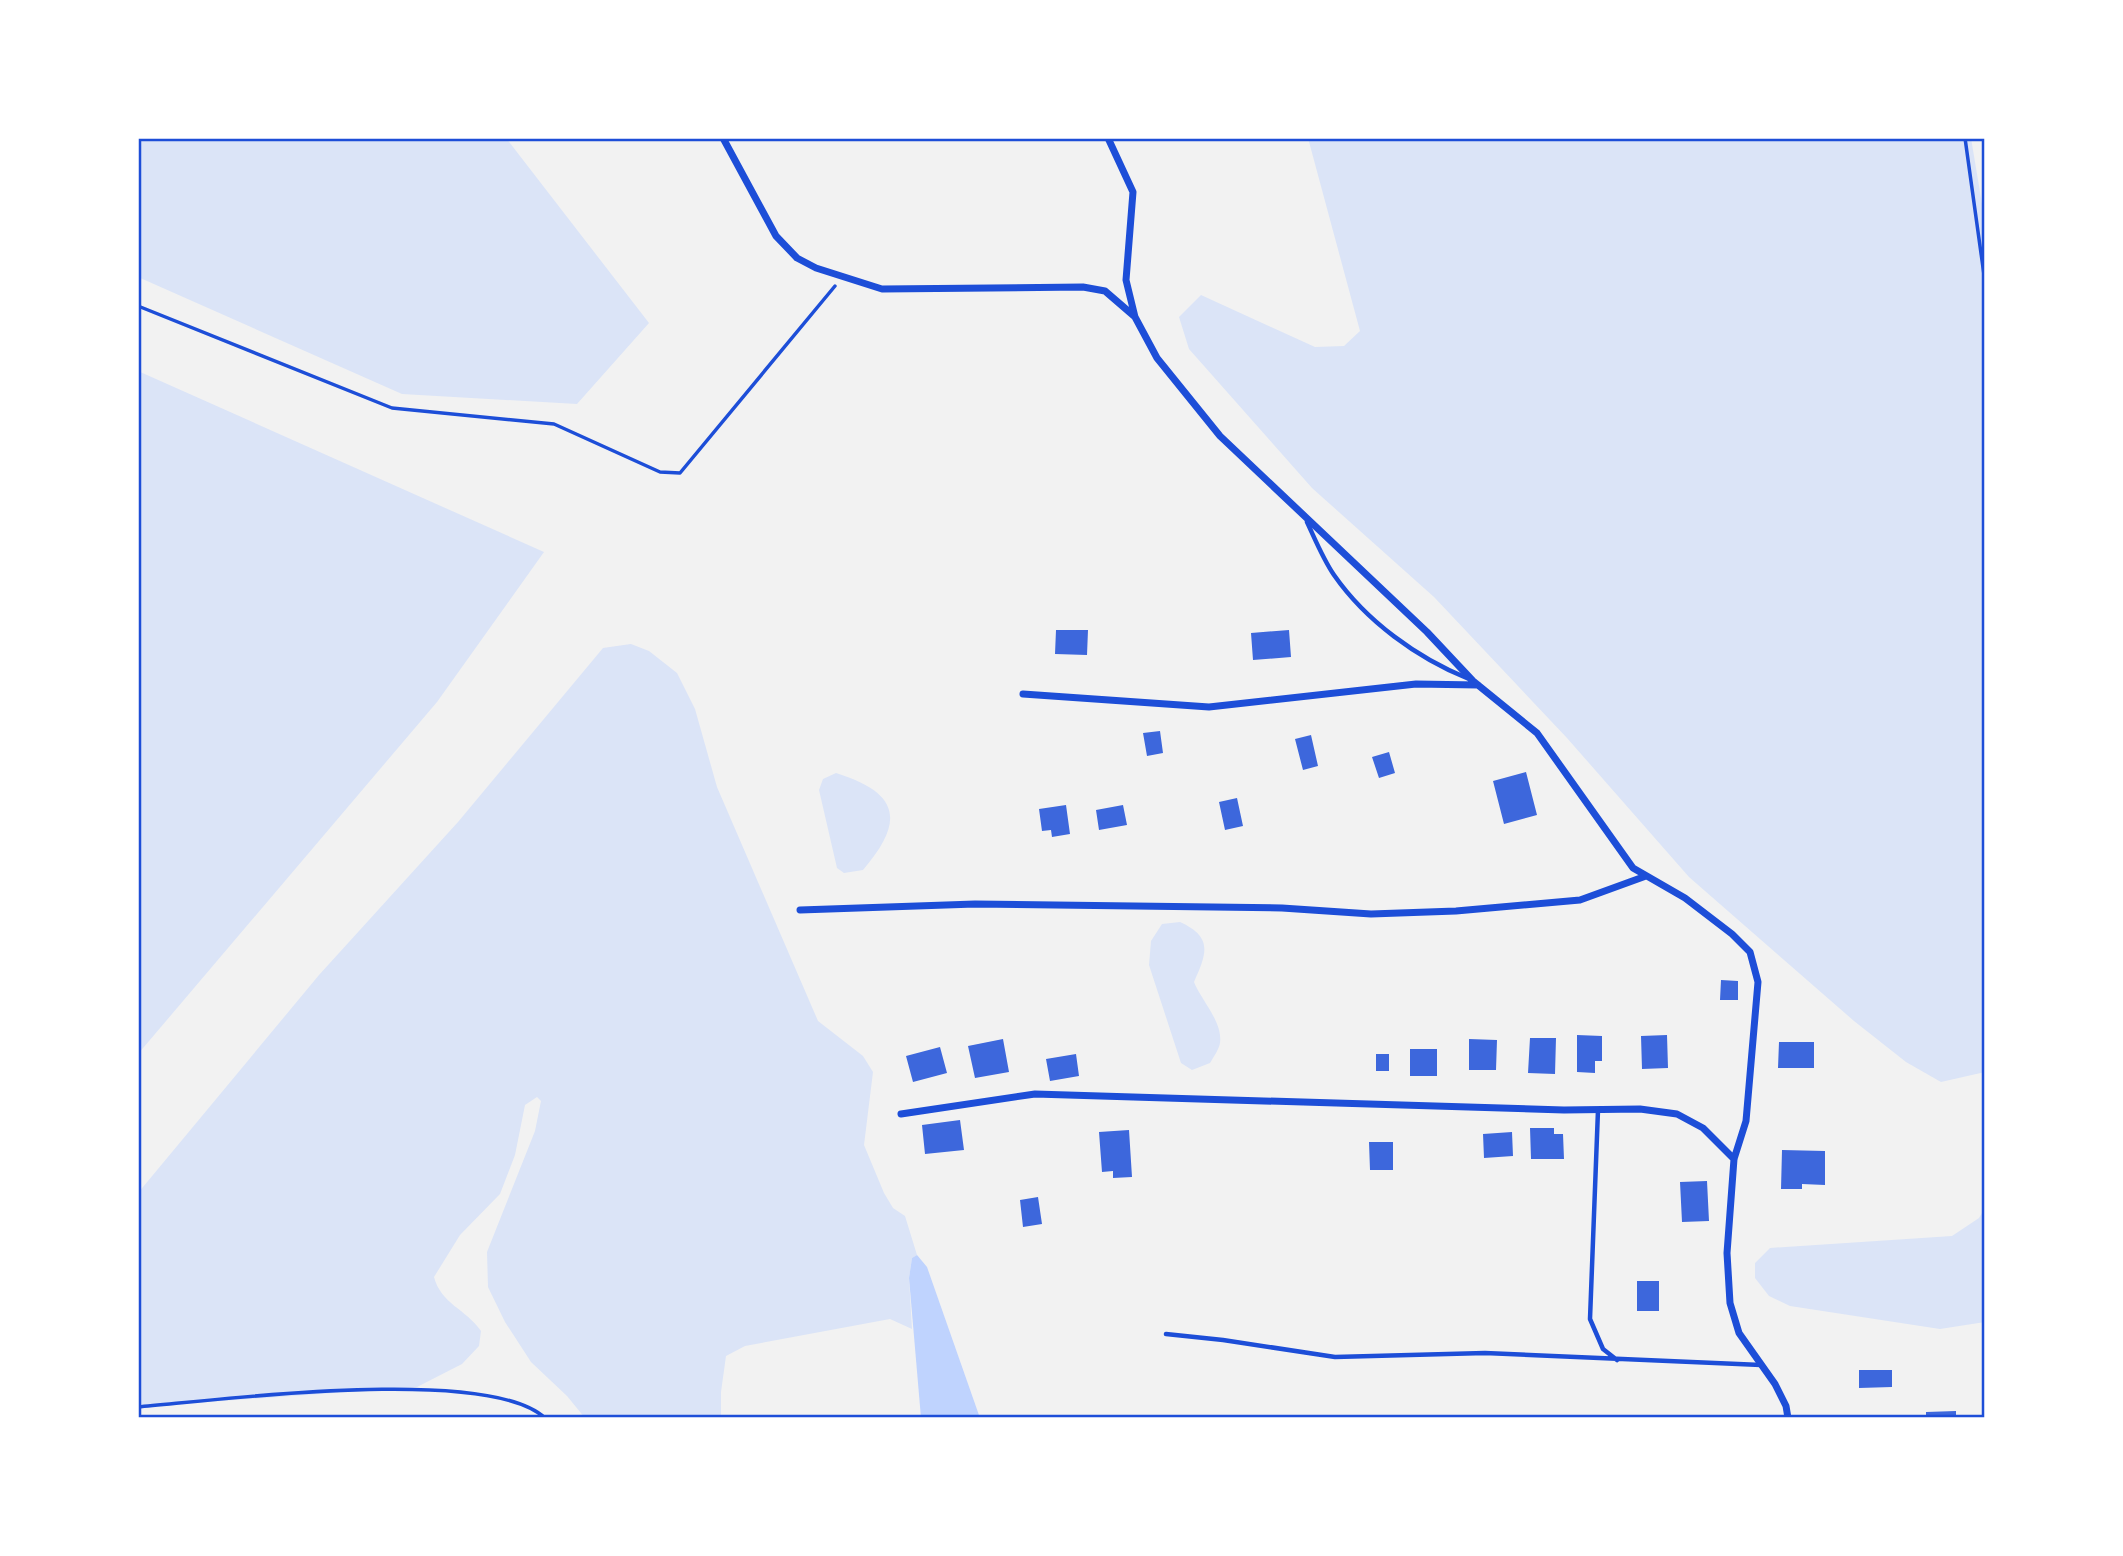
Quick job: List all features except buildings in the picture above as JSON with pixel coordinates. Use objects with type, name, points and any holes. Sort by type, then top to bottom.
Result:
[{"type":"street","points":[[723,138],[776,236],[797,258],[882,289],[1083,287],[1105,291],[1135,317]]},
{"type":"street","points":[[1108,138],[1133,192],[1126,280],[1135,317],[1157,358],[1220,436],[1427,632],[1475,683],[1537,733],[1633,868],[1685,898],[1732,934],[1750,953],[1758,982],[1746,1121],[1734,1159],[1727,1253],[1730,1303],[1739,1333],[1776,1384],[1788,1418]]},
{"type":"street","points":[[1023,694],[1223,706],[1352,689],[1475,683]]},
{"type":"street","points":[[800,910],[989,904],[1282,908],[1358,914],[1444,912],[1580,900],[1646,876]]},
{"type":"street","points":[[901,1115],[1035,1094],[1598,1110],[1640,1108],[1677,1114],[1703,1128],[1734,1159]]},
{"type":"lane","points":[[1303,515],[1333,575],[1373,618],[1431,664],[1475,683]]},
{"type":"lane","points":[[1598,1110],[1590,1319],[1603,1349],[1618,1361]]},
{"type":"lane","points":[[1166,1334],[1223,1339],[1335,1357],[1485,1353],[1618,1361],[1761,1365]]},
{"type":"path","points":[[1965,138],[1985,282]]},
{"type":"path","points":[[138,306],[392,408],[554,424],[660,472],[680,473],[843,276]]},
{"type":"path","points":[[138,1407],[417,1387],[484,1394],[527,1406],[544,1418]]},
{"type":"shaded area","points":[[138,138],[506,138],[649,323],[577,404],[402,394],[138,277]]},
{"type":"shaded area","points":[[1308,138],[1971,138],[1985,222],[1985,1072],[1941,1082],[1906,1062],[1854,1021],[1689,877],[1567,738],[1434,597],[1312,488],[1189,349],[1179,317],[1201,295],[1315,347],[1344,346],[1360,331]]},
{"type":"shaded area","points":[[138,371],[544,552],[437,702],[138,1054]]},
{"type":"shaded area","points":[[631,644],[649,651],[677,673],[695,709],[717,787],[818,1021],[863,1056],[873,1072],[864,1145],[884,1193],[893,1208],[905,1216],[917,1255],[912,1258],[909,1278],[912,1329],[890,1319],[745,1346],[726,1356],[721,1418],[585,1418],[567,1396],[531,1362],[505,1322],[488,1287],[487,1252],[535,1131],[541,1101],[537,1097],[525,1105],[515,1155],[500,1194],[460,1235],[434,1277],[442,1294],[481,1331],[479,1346],[462,1364],[417,1387],[138,1407],[138,1193],[319,975],[458,822],[603,648]]},
{"type":"shaded area","points":[[836,773],[873,790],[884,800],[889,811],[890,823],[886,837],[863,870],[844,873],[837,868],[819,790],[823,779]]},
{"type":"shaded area","points":[[1180,922],[1191,928],[1202,940],[1204,954],[1194,982],[1215,1019],[1220,1035],[1219,1045],[1210,1063],[1192,1070],[1181,1063],[1149,965],[1151,941],[1162,924]]},
{"type":"shaded area","points":[[1985,1208],[1985,1322],[1940,1329],[1790,1306],[1769,1296],[1755,1278],[1755,1263],[1770,1248],[1952,1236],[1979,1218]]},
{"type":"water","points":[[917,1255],[927,1267],[980,1418],[921,1418],[909,1278],[912,1258]]}]
